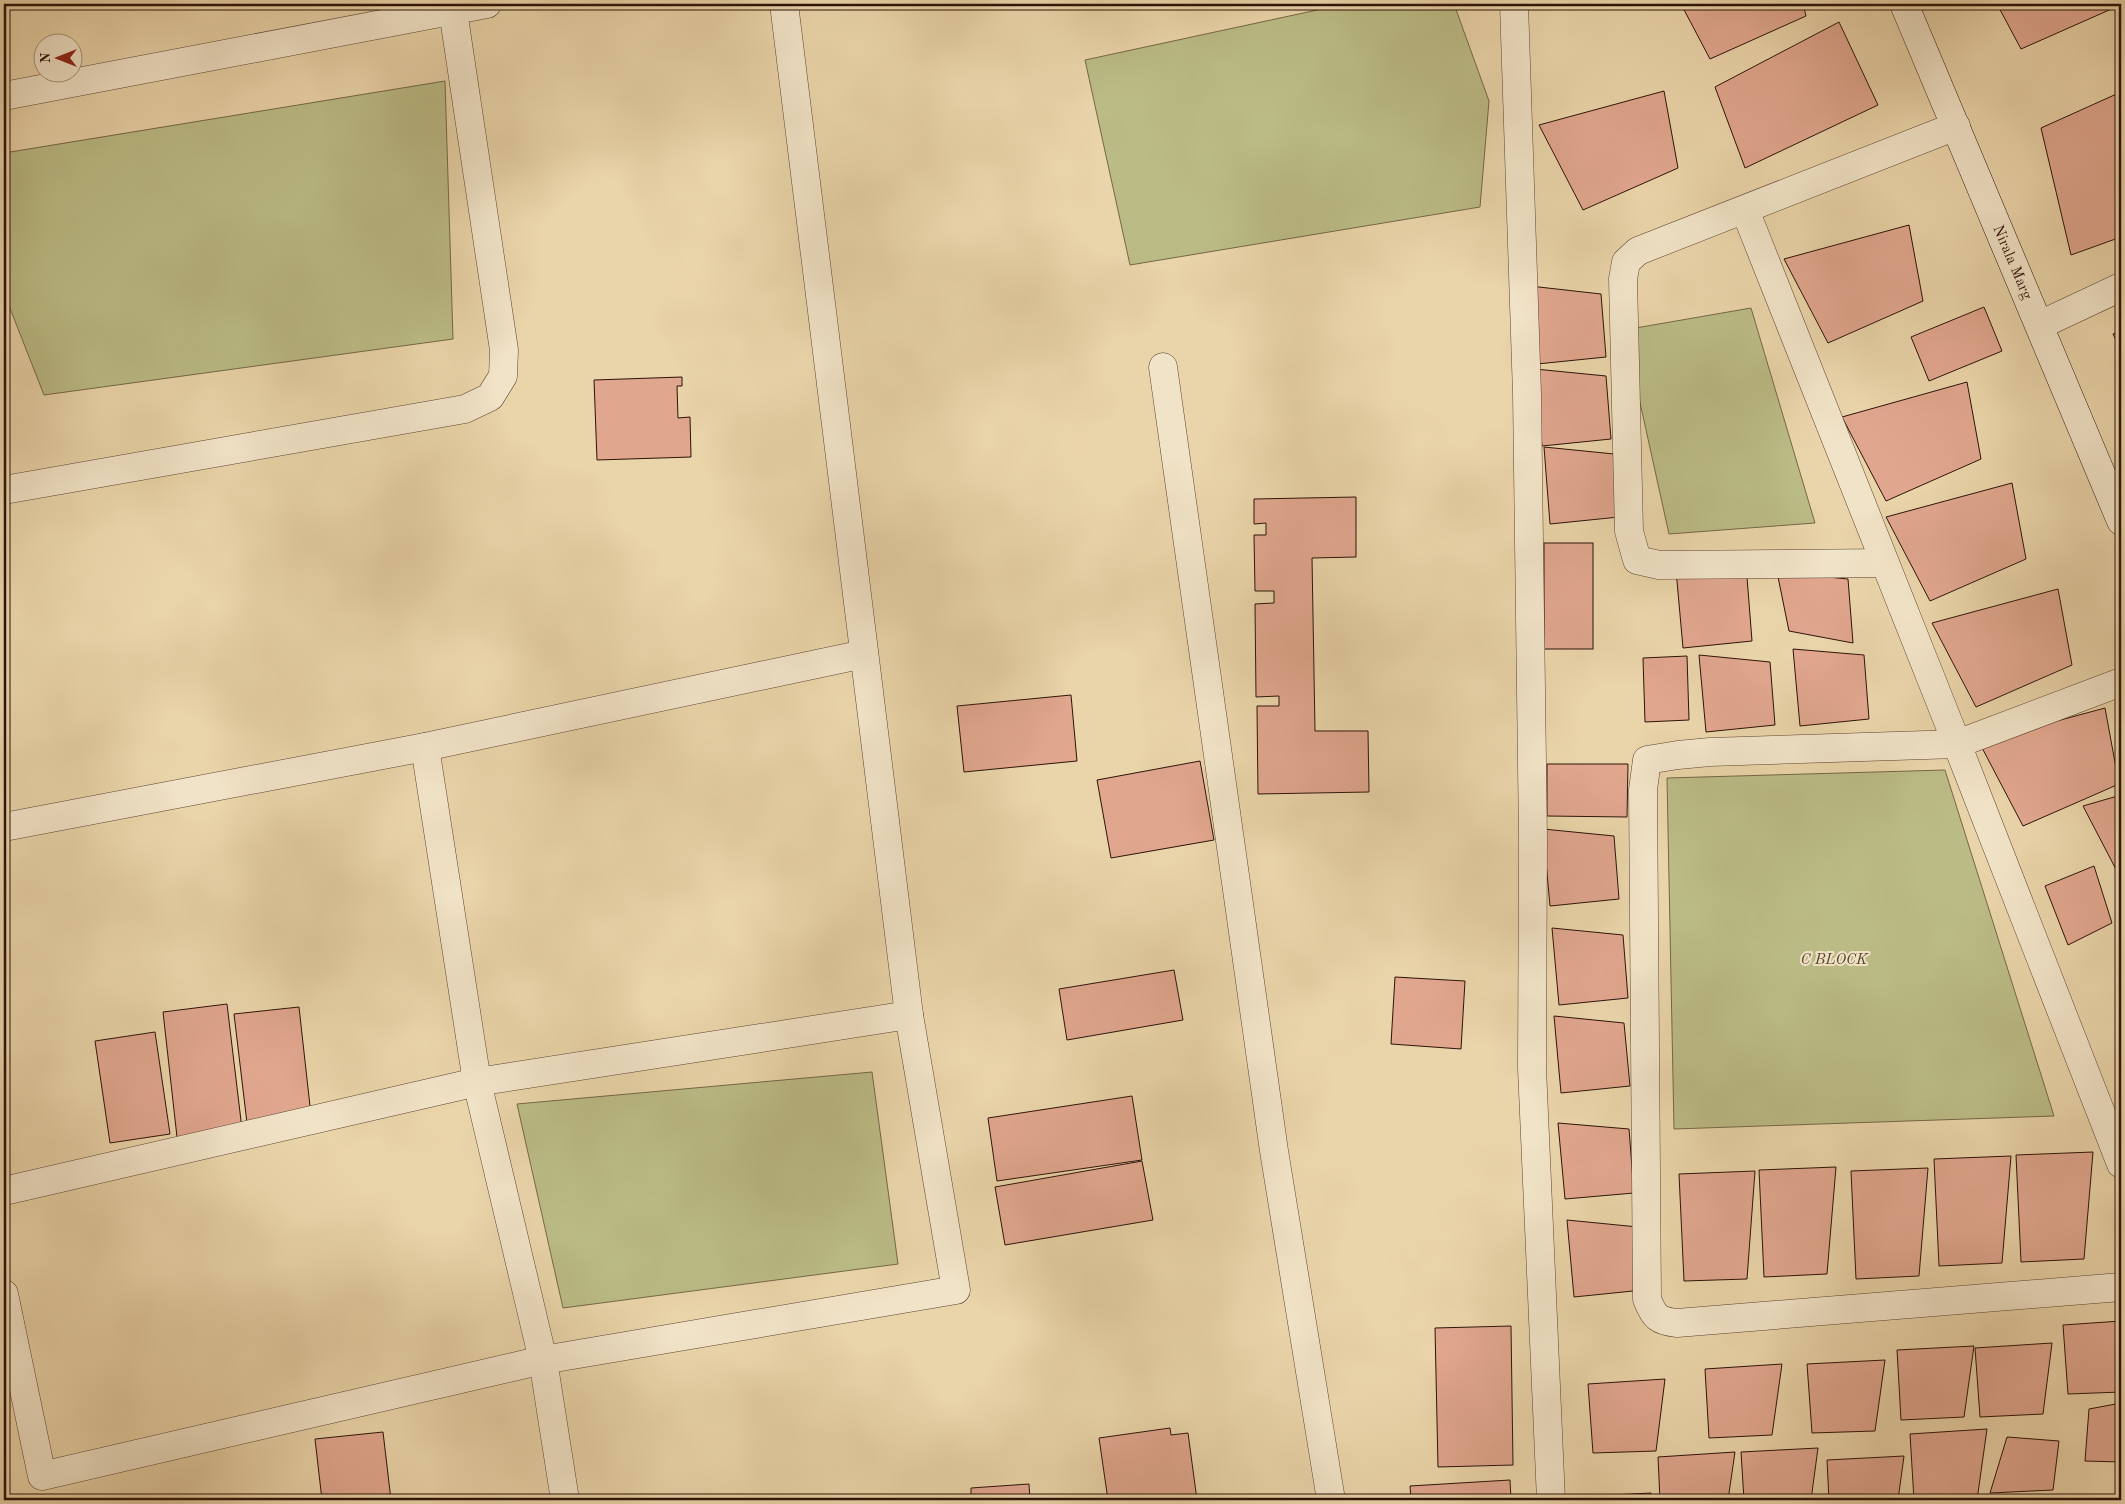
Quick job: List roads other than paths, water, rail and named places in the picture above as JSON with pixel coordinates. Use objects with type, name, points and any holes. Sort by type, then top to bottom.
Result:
[{"type":"street","points":[[4,96],[487,4]]},
{"type":"street","points":[[4,1294],[42,1476],[543,1360],[956,1290],[909,1016],[784,4]]},
{"type":"street","points":[[1514,4],[1527,394],[1533,839],[1532,1068],[1551,1500]]},
{"type":"street","name":"Nirala Marg","points":[[1904,4],[2121,520]]},
{"type":"street","points":[[4,490],[465,409],[490,397],[503,376],[504,350],[452,11]]},
{"type":"street","points":[[1885,564],[1660,565],[1637,560],[1629,532],[1623,279],[1626,262],[1638,250],[1745,210],[1956,126]]},
{"type":"street","points":[[1745,210],[2121,1164]]},
{"type":"street","points":[[2040,325],[2121,287]]},
{"type":"street","points":[[1164,367],[1274,1151],[1331,1500]]},
{"type":"street","points":[[4,827],[424,747],[864,654]]},
{"type":"street","points":[[2121,682],[1957,744],[1710,752],[1647,760],[1643,790],[1647,1299],[1652,1311],[1662,1321],[1677,1323],[2121,1287]]},
{"type":"street","points":[[424,747],[477,1082],[543,1360],[565,1500]]},
{"type":"street","points":[[4,1191],[477,1082],[909,1016]]},
{"type":"park label","name":"C BLOCK","points":[[1834,959]]}]
